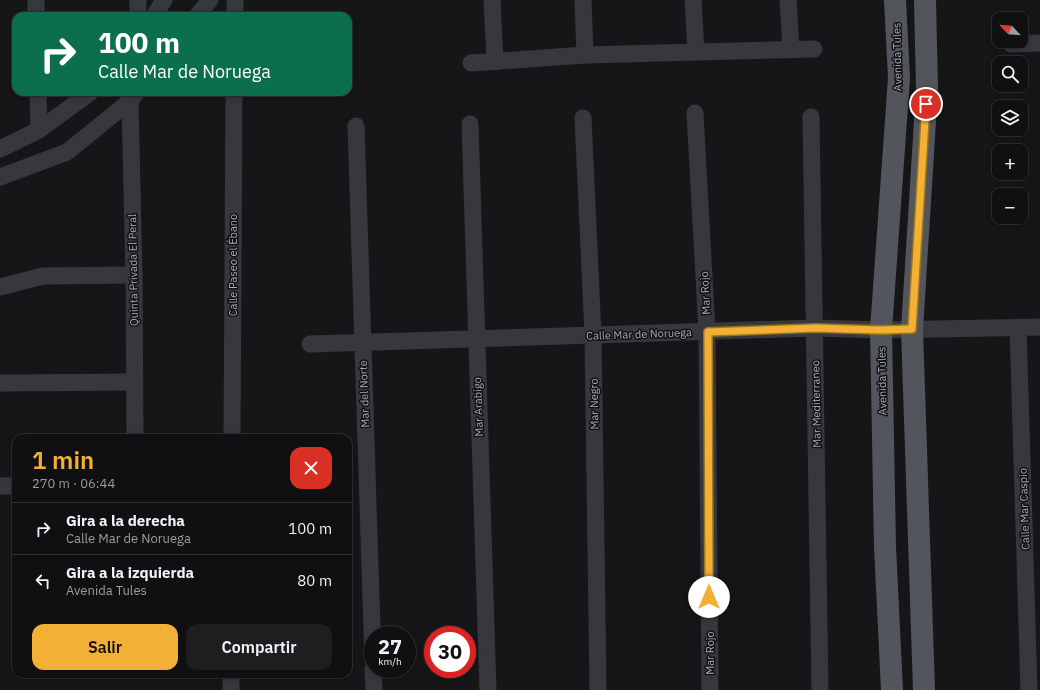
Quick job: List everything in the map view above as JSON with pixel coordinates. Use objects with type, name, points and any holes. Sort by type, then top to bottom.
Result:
[{"type":"main road","name":"Avenida Tules","points":[[892,690],[885,547],[881,330],[899,78],[895,0]]},
{"type":"main road","points":[[924,690],[912,329],[927,89],[925,0]]},
{"type":"street","points":[[36,0],[36,12]]},
{"type":"street","points":[[138,0],[138,12]]},
{"type":"street","points":[[156,12],[164,0]]},
{"type":"street","points":[[200,12],[210,0]]},
{"type":"street","points":[[235,0],[235,12]]},
{"type":"street","points":[[492,0],[495,62]]},
{"type":"street","points":[[583,0],[585,55]]},
{"type":"street","points":[[693,0],[696,52]]},
{"type":"street","points":[[788,0],[791,50]]},
{"type":"street","points":[[1028,43],[1040,43]]},
{"type":"street","points":[[471,63],[585,55],[814,49]]},
{"type":"street","points":[[38,96],[39,130]]},
{"type":"street","points":[[0,149],[39,130],[86,96]]},
{"type":"street","name":"Calle Paseo el Ébano","points":[[232,434],[234,96]]},
{"type":"street","points":[[0,177],[67,152],[134,97]]},
{"type":"street","name":"Quinta Privada El Peral","points":[[134,97],[134,434]]},
{"type":"street","name":"Mar Rojo","points":[[694,113],[708,332],[710,690]]},
{"type":"street","name":"Mar Mediterraneo","points":[[811,117],[820,690]]},
{"type":"street","name":"Mar Negro","points":[[583,118],[592,335],[598,690]]},
{"type":"street","name":"Mar Arabigo","points":[[470,124],[488,690]]},
{"type":"street","name":"Mar del Norte","points":[[356,126],[372,626]]},
{"type":"street","points":[[0,286],[43,276],[134,275]]},
{"type":"street","name":"Calle Mar Caspio","points":[[1018,327],[1029,690]]},
{"type":"street","name":"Calle Mar de Noruega","points":[[310,344],[815,328],[881,330],[1040,327]]},
{"type":"street","points":[[0,383],[134,382]]},
{"type":"street","points":[[0,486],[12,486]]},
{"type":"street","points":[[231,678],[231,690]]},
{"type":"street","points":[[373,678],[374,690]]},
{"type":"route","points":[[709,597],[708,332],[815,328],[881,330],[912,329],[926,104]]}]
